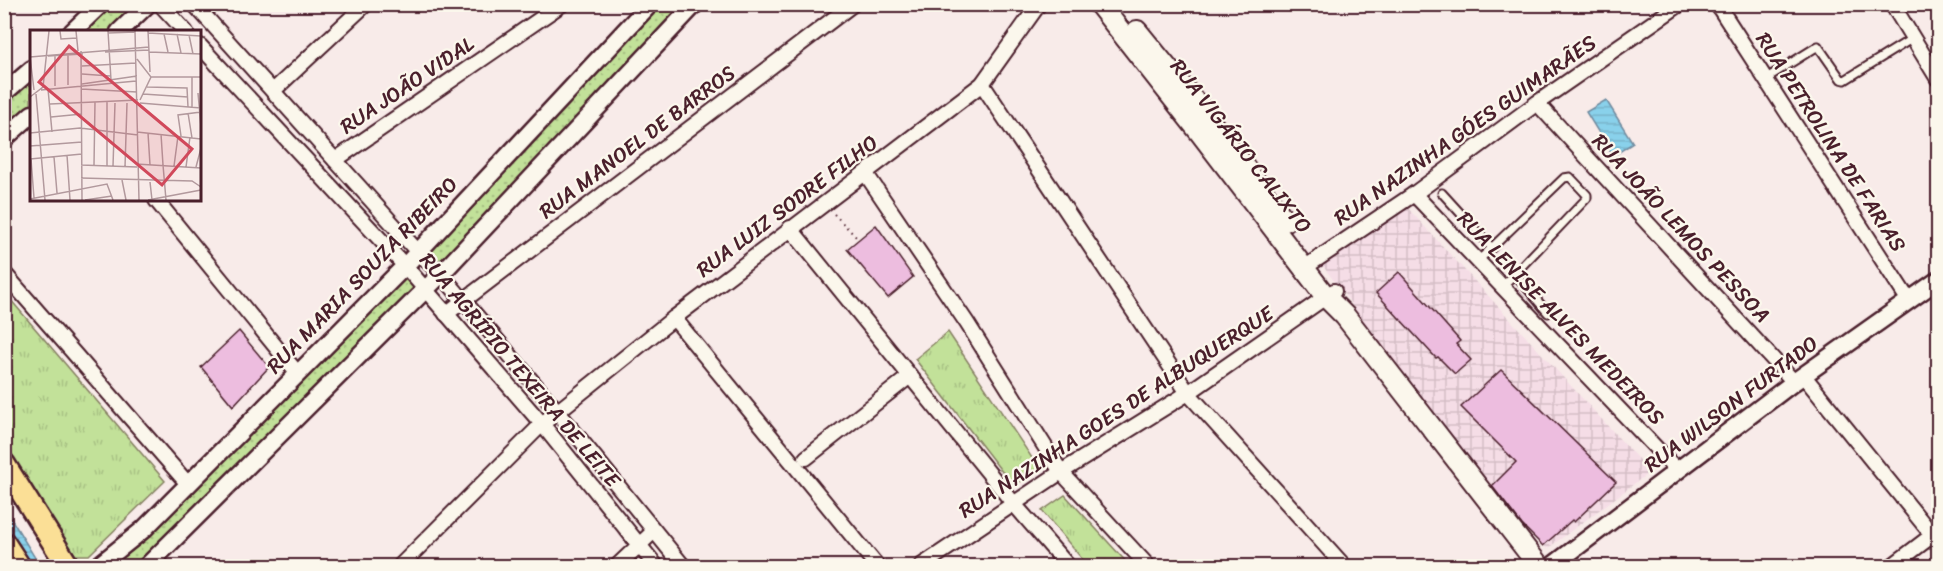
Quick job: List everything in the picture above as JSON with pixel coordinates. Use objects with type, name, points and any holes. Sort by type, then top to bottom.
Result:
[{"type":"main road","name":"RUA VIGÁRIO CALIXTO","points":[[1099,4],[1309,265]]},
{"type":"main road","name":"RUA VIGÁRIO CALIXTO","points":[[1116,4],[1200,107],[1345,316],[1539,567]]},
{"type":"main road","points":[[4,464],[68,567]]},
{"type":"main road","points":[[4,543],[19,567]]},
{"type":"street","points":[[74,30],[101,4]]},
{"type":"street","points":[[121,30],[148,4]]},
{"type":"street","points":[[160,4],[184,30]]},
{"type":"street","name":"RUA AGRÍPIO TEXEIRA DE LEITE","points":[[194,4],[418,252],[441,274],[558,412],[683,567]]},
{"type":"street","points":[[273,91],[366,4]]},
{"type":"street","name":"RUA JOÃO VIDAL","points":[[335,160],[562,4]]},
{"type":"street","name":"RUA MARIA SOUZA RIBEIRO","points":[[98,567],[144,529],[405,266],[650,4]]},
{"type":"street","points":[[148,566],[441,274],[695,4]]},
{"type":"street","name":"RUA MANOEL DE BARROS","points":[[446,314],[853,4]]},
{"type":"street","name":"RUA LUIZ SODRE FILHO","points":[[400,567],[542,424],[790,228],[866,174],[982,84],[1039,4]]},
{"type":"street","name":"RUA NAZINHA GÓES GUIMARÃES","points":[[1309,265],[1414,194],[1537,103],[1680,4]]},
{"type":"street","name":"RUA PETROLINA DE FARIAS","points":[[1717,4],[1909,301]]},
{"type":"street","points":[[1892,4],[1938,79]]},
{"type":"street","name":"RUA AGRÍPIO TEXEIRA DE LEITE","points":[[201,47],[405,266],[424,291],[542,424],[656,567]]},
{"type":"street","points":[[4,93],[30,71]]},
{"type":"street","points":[[982,84],[1188,393],[1344,567]]},
{"type":"street","name":"RUA JOÃO LEMOS PESSOA","points":[[1537,103],[1798,379],[1937,537]]},
{"type":"street","points":[[4,139],[30,116]]},
{"type":"street","points":[[866,174],[967,323],[1061,472],[1148,567]]},
{"type":"street","name":"RUA LENISE ALVES MEDEIROS","points":[[1414,194],[1678,471]]},
{"type":"street","points":[[157,201],[298,374]]},
{"type":"street","points":[[790,228],[1014,504],[1068,567]]},
{"type":"street","points":[[4,273],[188,484]]},
{"type":"street","name":"RUA WILSON FURTADO","points":[[1552,567],[1798,379],[1938,280]]},
{"type":"street","name":"RUA NAZINHA GOES DE ALBUQUERQUE","points":[[921,567],[1061,472],[1188,393],[1330,294]]},
{"type":"street","points":[[674,318],[877,567]]},
{"type":"street","points":[[806,459],[910,376]]},
{"type":"street","points":[[617,567],[654,531]]},
{"type":"street","points":[[1892,567],[1937,537]]},
{"type":"lane","points":[[1765,79],[1818,45],[1844,81],[1913,38]]},
{"type":"lane","points":[[1478,261],[1564,178],[1570,177],[1587,195],[1587,198],[1502,287]]},
{"type":"lane","points":[[1442,193],[1492,248]]},
{"type":"lane","points":[[1515,274],[1548,313]]},
{"type":"path","points":[[824,203],[858,239]]},
{"type":"shaded area","points":[[1404,204],[1650,472],[1547,549],[1450,437],[1320,262]]},
{"type":"green space","points":[[108,5],[139,5],[111,30],[81,30]]},
{"type":"green space","points":[[659,5],[687,5],[441,266],[426,252]]},
{"type":"green space","points":[[30,78],[30,107],[5,131],[5,101]]},
{"type":"green space","points":[[405,274],[417,291],[138,566],[111,566],[144,542]]},
{"type":"green space","points":[[4,292],[165,481],[89,555],[59,555],[5,473]]},
{"type":"green space","points":[[948,332],[1040,470],[1013,486],[915,359]]},
{"type":"green space","points":[[1065,495],[1130,566],[1088,566],[1042,511]]},
{"type":"water","points":[[1606,100],[1633,143],[1613,156],[1586,112]]},
{"type":"water","points":[[4,507],[40,566],[23,566],[5,536]]},
{"type":"building","points":[[876,225],[913,277],[888,298],[847,249]]},
{"type":"building","points":[[1399,272],[1460,341],[1456,344],[1471,360],[1455,374],[1438,357],[1436,358],[1376,293]]},
{"type":"building","points":[[239,331],[269,367],[233,406],[201,367]]},
{"type":"building","points":[[1501,370],[1616,482],[1574,522],[1572,520],[1543,546],[1522,525],[1492,486],[1516,462],[1461,407]]}]
